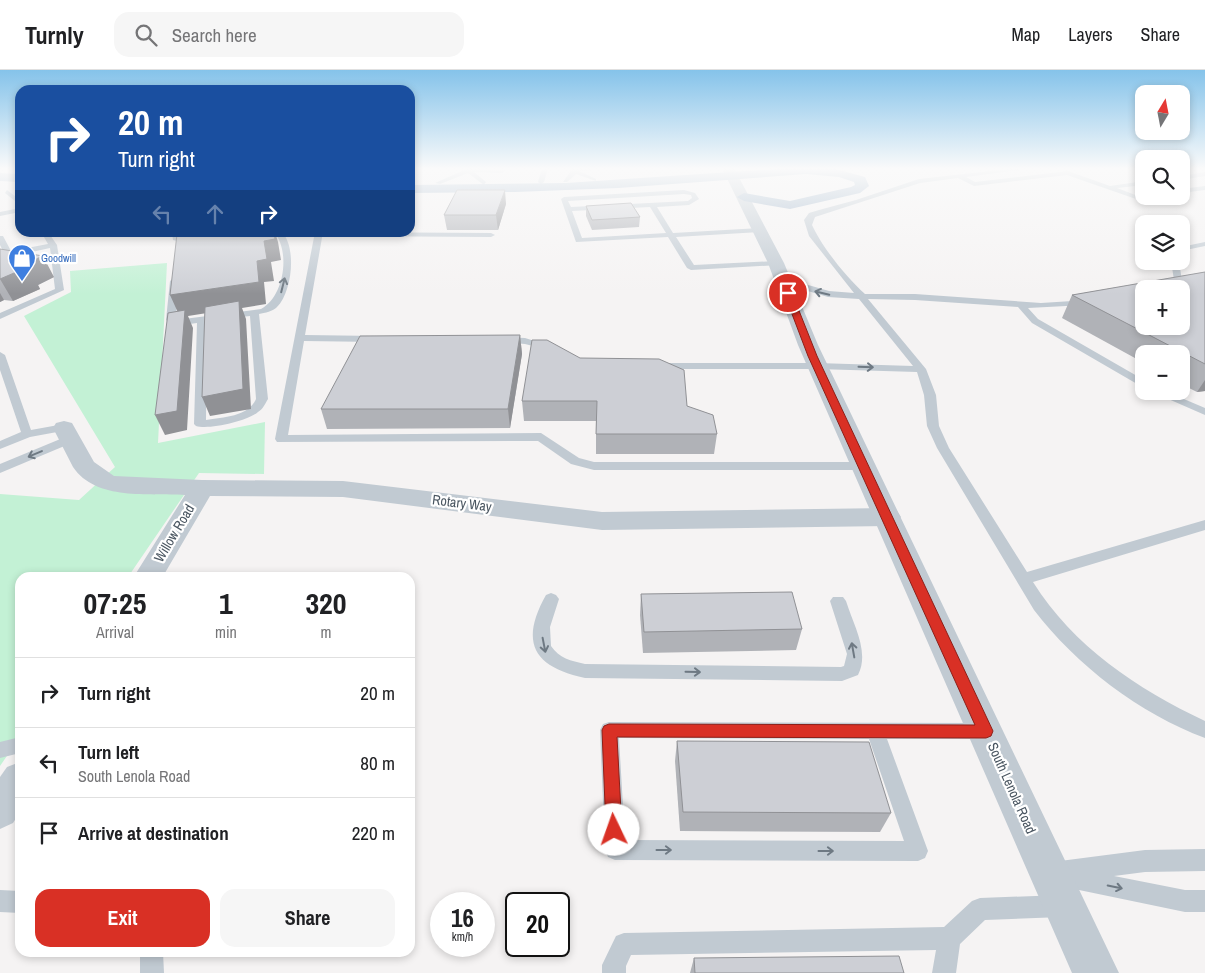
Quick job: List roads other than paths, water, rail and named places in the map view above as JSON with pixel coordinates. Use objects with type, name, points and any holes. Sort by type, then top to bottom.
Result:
[{"type":"street","name":"South Lenola Road","points":[[747,210],[760,230],[780,272],[817,366],[865,466],[1096,973]]},
{"type":"street","name":"Rotary Way","points":[[67,434],[85,467],[108,483],[202,488],[343,489],[602,521],[888,517]]},
{"type":"street","name":"Willow Road","points":[[151,572],[202,488]]},
{"type":"street","points":[[0,810],[15,787]]},
{"type":"lane","points":[[568,210],[580,243],[760,230]]},
{"type":"lane","points":[[656,210],[691,268],[780,272],[828,294],[915,297],[1041,306],[1092,302]]},
{"type":"lane","points":[[825,210],[812,215],[808,220],[808,225],[814,236],[862,296],[865,303],[888,327],[921,369],[930,395],[933,426],[943,448],[1040,606],[1075,646],[1148,700],[1205,730]]},
{"type":"lane","points":[[0,214],[15,211]]},
{"type":"lane","points":[[415,235],[492,235]]},
{"type":"lane","points":[[0,316],[60,290],[53,245],[47,237]]},
{"type":"lane","points":[[179,237],[184,241],[212,240],[218,237]]},
{"type":"lane","points":[[175,274],[171,320],[174,323],[254,312],[273,306],[279,298],[289,260],[283,238],[281,237]]},
{"type":"lane","points":[[317,237],[281,439],[541,437],[575,461],[594,466],[865,466]]},
{"type":"lane","points":[[0,238],[10,254]]},
{"type":"lane","points":[[1190,247],[1205,244]]},
{"type":"lane","points":[[0,257],[53,245]]},
{"type":"lane","points":[[189,250],[225,246]]},
{"type":"lane","points":[[1021,305],[1035,321],[1135,380]]},
{"type":"lane","points":[[202,320],[200,424],[252,413],[260,407],[262,399],[254,312]]},
{"type":"lane","points":[[300,338],[389,339]]},
{"type":"lane","points":[[490,340],[524,341],[562,353]]},
{"type":"lane","points":[[0,355],[26,434]]},
{"type":"lane","points":[[644,366],[817,366],[921,369]]},
{"type":"lane","points":[[1176,400],[1205,412]]},
{"type":"lane","points":[[0,445],[26,434],[67,434]]},
{"type":"lane","points":[[0,469],[67,434]]},
{"type":"lane","points":[[1023,579],[1205,524]]},
{"type":"lane","points":[[551,599],[545,613],[542,648],[549,660],[564,668],[585,671],[842,674],[852,670],[855,654],[838,600]]},
{"type":"lane","points":[[876,731],[918,851],[615,850],[609,730],[986,731]]},
{"type":"lane","points":[[0,750],[15,746]]},
{"type":"lane","points":[[944,973],[949,938],[980,909],[1057,890],[1144,860],[1172,862],[1205,860]]},
{"type":"lane","points":[[1057,890],[1184,901],[1205,901]]},
{"type":"lane","points":[[0,901],[15,902]]},
{"type":"lane","points":[[614,973],[614,965],[624,944],[949,938]]},
{"type":"lane","points":[[150,957],[152,973]]},
{"type":"place","name":"Goodwill","points":[[22,282]]}]
